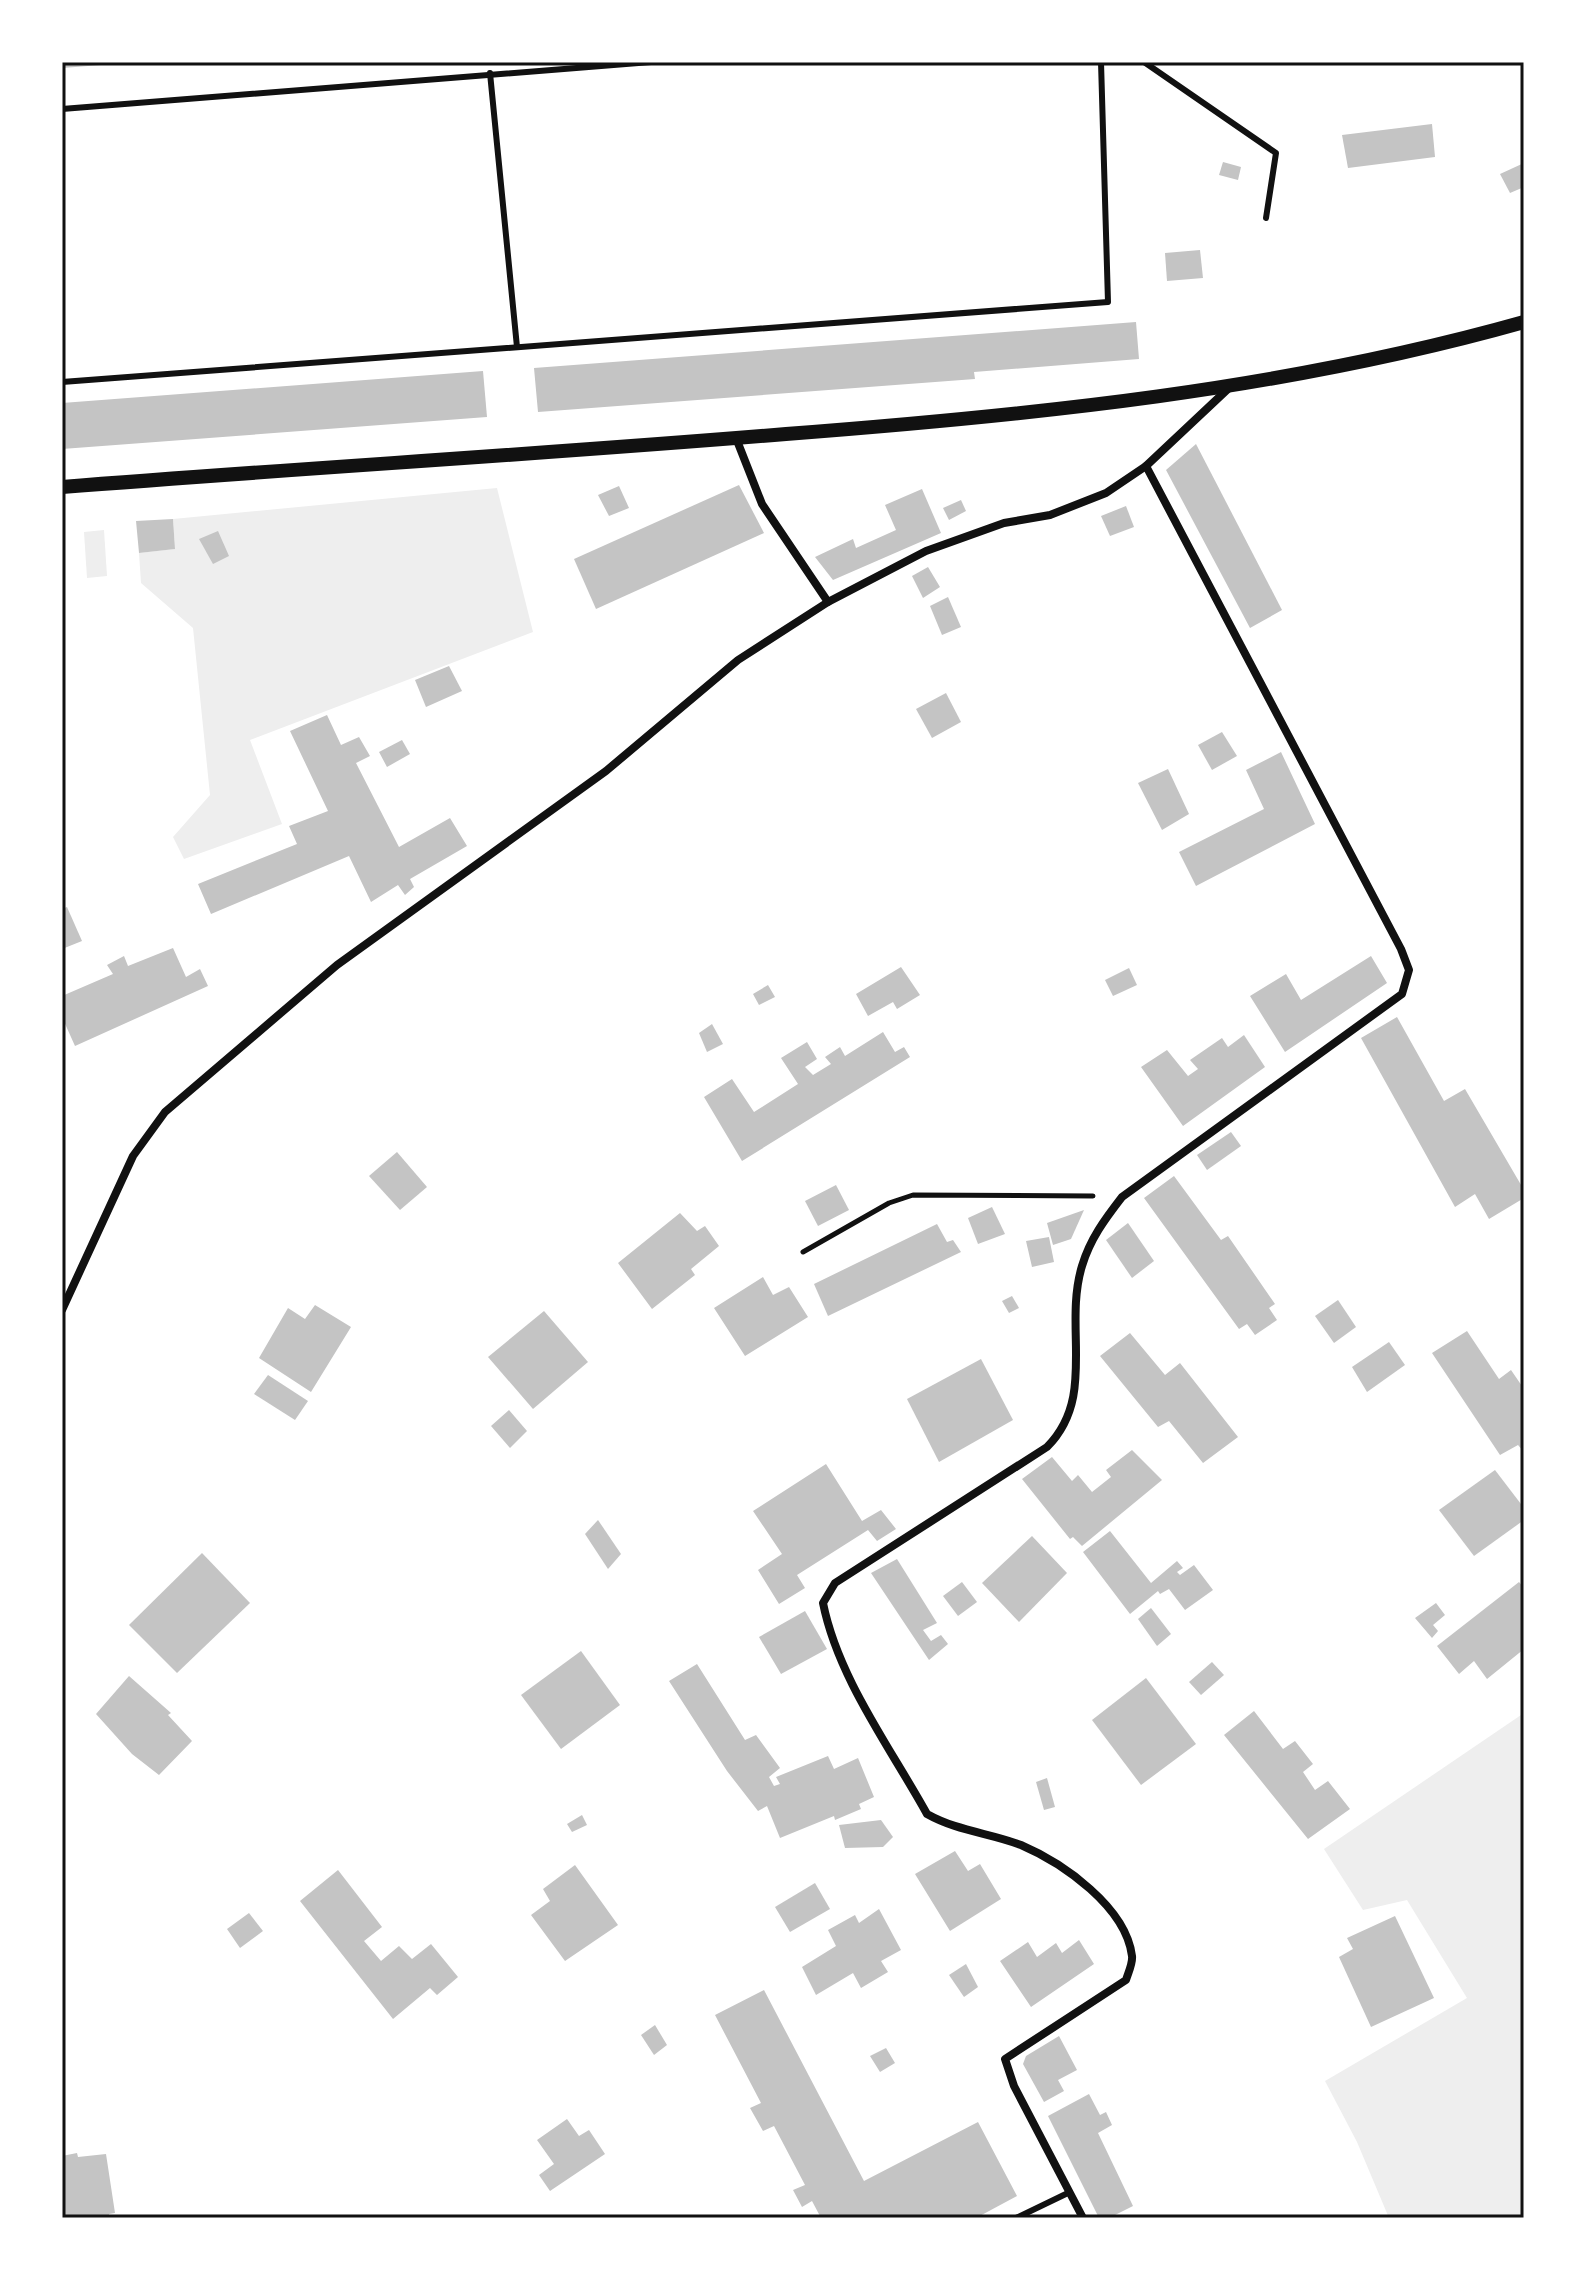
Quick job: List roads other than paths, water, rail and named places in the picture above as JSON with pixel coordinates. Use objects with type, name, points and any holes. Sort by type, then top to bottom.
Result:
[{"type":"street","points":[[62,487],[1009,417],[1230,386],[1354,364],[1524,322]]},
{"type":"street","points":[[62,1310],[133,1156],[165,1112],[337,965],[606,771],[738,660],[828,602],[926,551],[1004,523],[1050,515],[1106,493],[1146,466],[1230,386]]},
{"type":"street","points":[[736,438],[762,504],[828,602]]},
{"type":"street","points":[[1083,2218],[1014,2086],[1005,2059],[1126,1980],[1132,1958],[1125,1934],[1108,1909],[1058,1866],[1021,1845],[948,1826],[927,1814],[842,1662],[829,1633],[823,1603],[835,1583],[1047,1447],[1060,1434],[1073,1408],[1075,1310],[1082,1267],[1098,1226],[1122,1197],[1402,994],[1409,970],[1146,466]]},
{"type":"lane","points":[[62,109],[651,62]]},
{"type":"lane","points":[[62,382],[1108,302],[1101,62]]},
{"type":"lane","points":[[1144,62],[1276,153],[1266,218]]},
{"type":"lane","points":[[490,73],[517,347]]},
{"type":"lane","points":[[1016,2218],[1070,2192]]}]
